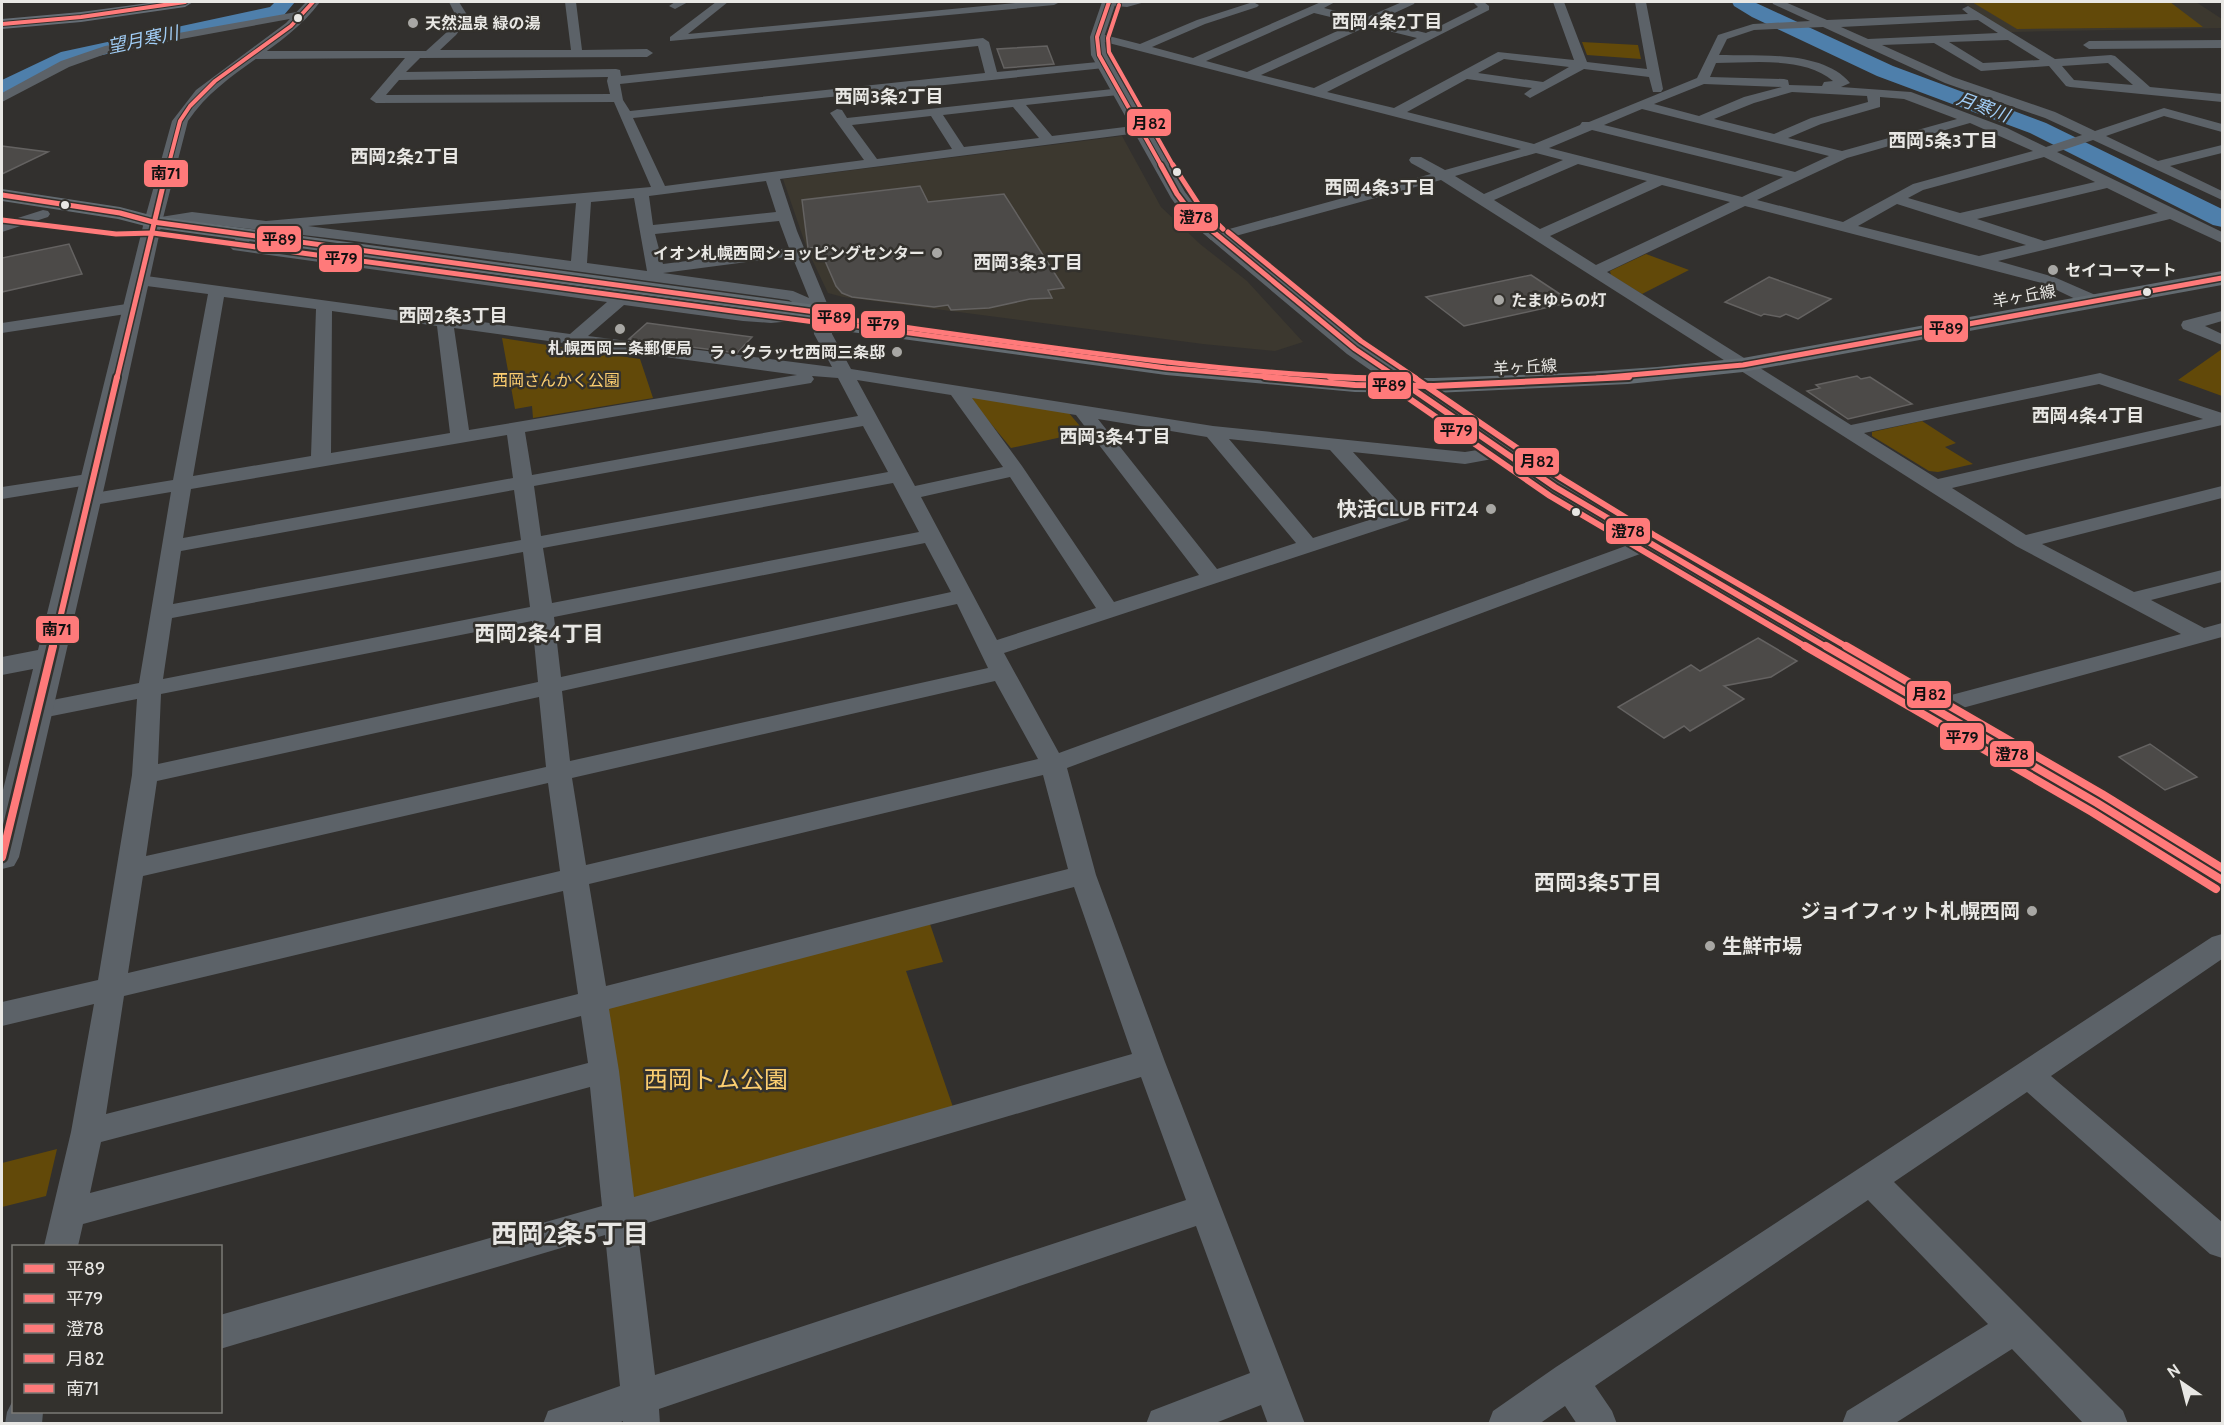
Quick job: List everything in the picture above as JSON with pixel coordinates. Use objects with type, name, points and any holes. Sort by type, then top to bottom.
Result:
[{"type":"main road","points":[[2,24],[102,14],[185,2]]},
{"type":"main road","name":"羊ヶ丘線","points":[[2,195],[120,213],[153,222],[823,313],[852,325],[1143,366],[1273,380],[1355,385],[1395,377],[1608,362],[1719,350],[2223,260]]},
{"type":"main road","name":"羊ヶ丘線","points":[[2,209],[117,224],[153,222]]},
{"type":"main road","name":"羊ヶ丘線","points":[[1395,377],[1626,378],[1743,365],[2223,278]]},
{"type":"street","points":[[454,2],[463,18],[452,33],[425,53],[412,57],[376,99],[618,98]]},
{"type":"street","points":[[571,2],[577,54]]},
{"type":"street","points":[[722,2],[674,39],[1054,2]]},
{"type":"street","points":[[1139,2],[1127,4],[1109,2],[1098,37],[1097,46],[1118,91],[1177,194],[1193,215],[1216,237],[1312,315],[1502,452],[1649,544],[2097,803],[2223,880]]},
{"type":"street","points":[[1196,61],[1329,2]]},
{"type":"street","points":[[1250,75],[1410,2]]},
{"type":"street","points":[[1317,92],[1485,8],[1478,2]]},
{"type":"street","points":[[1558,2],[1582,65]]},
{"type":"street","points":[[1641,2],[1659,97]]},
{"type":"street","points":[[1778,2],[1817,24],[1864,42],[1925,70],[2050,115],[2087,136],[2223,196]]},
{"type":"street","points":[[1956,2],[2052,62],[2070,83],[2223,98]]},
{"type":"street","points":[[1142,48],[1201,22],[1253,5]]},
{"type":"street","points":[[2,857],[94,478],[153,222],[184,114],[210,84],[289,28],[307,8]]},
{"type":"street","points":[[2,98],[65,64],[109,50],[307,8]]},
{"type":"street","points":[[1313,9],[1429,37]]},
{"type":"street","points":[[1702,80],[1722,37],[1753,27],[1980,16]]},
{"type":"street","points":[[787,28],[802,61],[823,94],[874,164]]},
{"type":"street","points":[[1864,42],[2011,36]]},
{"type":"street","points":[[1098,37],[1978,261],[2069,288],[2094,301]]},
{"type":"street","points":[[1936,39],[1981,67]]},
{"type":"street","points":[[613,81],[983,42],[992,75]]},
{"type":"street","points":[[2026,45],[2049,45]]},
{"type":"street","points":[[2072,45],[2223,45]]},
{"type":"street","points":[[252,55],[647,53]]},
{"type":"street","points":[[473,99],[508,54]]},
{"type":"street","points":[[1397,112],[1502,55],[1654,74]]},
{"type":"street","points":[[1216,237],[1509,157],[1702,80],[1839,85],[1844,83],[1836,74],[1796,62],[1712,59]]},
{"type":"street","points":[[1925,70],[2111,59],[2146,90]]},
{"type":"street","points":[[626,115],[1104,64]]},
{"type":"street","points":[[1530,94],[1582,65]]},
{"type":"street","points":[[397,76],[616,73],[613,81],[618,98],[660,191]]},
{"type":"street","points":[[1466,75],[1545,86]]},
{"type":"street","points":[[1702,119],[1749,100],[1792,88],[1906,95],[2002,130],[2223,238]]},
{"type":"street","points":[[843,122],[1118,91]]},
{"type":"street","points":[[1778,137],[1816,121],[1875,104],[1873,92]]},
{"type":"street","points":[[1017,103],[1049,142]]},
{"type":"street","points":[[1640,105],[1778,137],[1842,155]]},
{"type":"street","points":[[935,111],[961,153]]},
{"type":"street","points":[[1845,227],[1918,187],[2048,151],[2164,112],[2223,128]]},
{"type":"street","points":[[1594,272],[1842,155],[1971,119]]},
{"type":"street","points":[[1587,125],[1795,176]]},
{"type":"street","points":[[268,225],[660,191],[1140,129]]},
{"type":"street","points":[[2157,165],[2223,149]]},
{"type":"street","points":[[1482,200],[1579,158]]},
{"type":"street","points":[[1416,160],[1539,235],[2023,542],[2132,599],[2212,633]]},
{"type":"street","points":[[771,177],[823,313],[823,334],[1053,764],[1083,875],[1150,1062],[1287,1424]]},
{"type":"street","points":[[1539,235],[1662,180]]},
{"type":"street","points":[[1960,218],[2109,183]]},
{"type":"street","points":[[641,193],[654,273]]},
{"type":"street","points":[[579,266],[584,198]]},
{"type":"street","points":[[1895,199],[2042,245]]},
{"type":"street","points":[[1978,261],[2171,213]]},
{"type":"street","points":[[2,228],[43,214]]},
{"type":"street","points":[[354,236],[364,216]]},
{"type":"street","points":[[646,230],[784,216]]},
{"type":"street","points":[[153,222],[192,217],[579,266],[654,273],[793,296],[823,313]]},
{"type":"street","points":[[245,235],[238,247],[620,300],[771,318],[823,313]]},
{"type":"street","points":[[654,273],[798,251]]},
{"type":"street","points":[[139,280],[790,369],[842,372],[1213,432],[1465,458],[1502,452]]},
{"type":"street","points":[[61,1245],[87,1132],[131,869],[145,775],[150,688],[171,546],[218,290]]},
{"type":"street","points":[[573,340],[620,300]]},
{"type":"street","points":[[321,460],[324,305]]},
{"type":"street","points":[[2,328],[133,308]]},
{"type":"street","points":[[2223,316],[2188,325],[2223,340]]},
{"type":"street","points":[[445,322],[460,436]]},
{"type":"street","points":[[88,500],[842,372]]},
{"type":"street","points":[[1848,431],[2100,378],[2223,420]]},
{"type":"street","points":[[958,391],[1015,470],[1110,612]]},
{"type":"street","points":[[1083,412],[1213,578]]},
{"type":"street","points":[[171,546],[868,420]]},
{"type":"street","points":[[1935,486],[2223,420]]},
{"type":"street","points":[[515,427],[542,612],[559,774],[604,1071],[641,1411]]},
{"type":"street","points":[[1213,432],[1310,547]]},
{"type":"street","points":[[131,869],[559,774],[997,661],[1110,612],[1401,516],[1335,444]]},
{"type":"street","points":[[162,613],[531,544],[903,485],[1015,470]]},
{"type":"street","points":[[2,493],[94,478]]},
{"type":"street","points":[[2023,542],[2223,492]]},
{"type":"street","points":[[37,711],[931,536]]},
{"type":"street","points":[[2,1014],[1053,764],[1649,544]]},
{"type":"street","points":[[2132,599],[2223,576]]},
{"type":"street","points":[[145,775],[964,596]]},
{"type":"street","points":[[1933,708],[2212,633]]},
{"type":"street","points":[[2,666],[50,657]]},
{"type":"street","points":[[87,1132],[1083,875]]},
{"type":"street","points":[[1506,1424],[2223,945]]},
{"type":"street","points":[[222,1331],[1150,1062]]},
{"type":"street","points":[[69,1213],[604,1071]]},
{"type":"street","points":[[2029,1075],[2223,1243]]},
{"type":"street","points":[[1871,1181],[2110,1424]]},
{"type":"street","points":[[561,1424],[641,1411],[1206,1208]]},
{"type":"street","points":[[1860,1424],[2015,1327]]},
{"type":"street","points":[[1569,1380],[1599,1424]]},
{"type":"street","points":[[1164,1424],[1271,1383]]},
{"type":"shaded area","points":[[1962,2],[2196,2],[2222,19],[2222,28],[2010,32]]},
{"type":"shaded area","points":[[1122,136],[1161,207],[1200,244],[1247,281],[1303,342],[1275,351],[1203,344],[843,297],[828,293],[807,249],[783,179]]},
{"type":"green space","points":[[1972,2],[2170,2],[2203,27],[2017,29]]},
{"type":"green space","points":[[1582,42],[1638,45],[1641,59],[1587,55]]},
{"type":"green space","points":[[1646,254],[1689,270],[1642,294],[1611,275],[1610,271]]},
{"type":"green space","name":"西岡さんかく公園","points":[[502,338],[640,359],[653,398],[533,418],[532,406],[515,409]]},
{"type":"green space","points":[[2222,349],[2222,396],[2178,380]]},
{"type":"green space","points":[[968,396],[1068,412],[1085,432],[1011,448]]},
{"type":"green space","points":[[1922,421],[1956,443],[1945,447],[1973,464],[1938,472],[1929,471],[1872,436],[1872,432]]},
{"type":"green space","name":"西岡トム公園","points":[[930,924],[943,962],[906,971],[954,1110],[632,1203],[607,1008]]},
{"type":"green space","points":[[57,1149],[46,1196],[2,1207],[2,1163]]},
{"type":"building","points":[[1047,46],[1054,64],[1004,68],[997,49]]},
{"type":"building","points":[[2,146],[48,152],[2,174]]},
{"type":"building","name":"イオン札幌西岡ショッピングセンター","points":[[920,186],[928,202],[1004,194],[1064,288],[1048,290],[1052,298],[1030,299],[989,308],[951,310],[948,305],[934,307],[852,297],[842,293],[836,286],[819,247],[808,248],[802,200]]},
{"type":"building","points":[[69,244],[82,274],[2,292],[2,258]]},
{"type":"building","name":"たまゆらの灯","points":[[1531,275],[1572,302],[1464,326],[1426,297]]},
{"type":"building","points":[[1769,277],[1831,299],[1798,319],[1786,314],[1780,317],[1764,314],[1761,316],[1725,302]]},
{"type":"building","points":[[647,323],[752,337],[737,353],[629,339]]},
{"type":"building","points":[[1857,376],[1861,379],[1870,377],[1912,404],[1848,419],[1807,391],[1820,388],[1816,385]]},
{"type":"building","points":[[1758,638],[1797,661],[1771,677],[1724,686],[1744,699],[1690,731],[1684,726],[1664,738],[1618,707],[1691,665],[1700,671]]},
{"type":"building","points":[[2150,744],[2197,777],[2165,790],[2119,757]]},
{"type":"waterway","name":"望月寒川","points":[[2,88],[68,56],[277,11],[285,2]]},
{"type":"waterway","name":"月寒川","points":[[1741,2],[1759,13],[1885,71],[2038,128],[2222,219]]},
{"type":"transit line","name":"南71","points":[[2,24],[81,17],[185,2]]},
{"type":"transit line","name":"南71","points":[[2,857],[94,479],[153,222],[180,121],[190,106],[215,81],[291,26],[313,2]]},
{"type":"transit line","name":"澄78","points":[[1109,2],[1097,37],[1099,55],[1177,194],[1193,215],[1355,349],[1555,487],[1649,544],[2097,803],[2222,880]]},
{"type":"transit line","name":"月82","points":[[1119,5],[1108,38],[1109,52],[1186,188],[1201,208],[1223,229]]},
{"type":"transit line","name":"平89","points":[[2,195],[120,213],[153,222],[823,313],[851,325],[1166,368],[1355,385],[1434,386],[1628,377],[1743,365],[2222,278]]},
{"type":"transit line","name":"平79","points":[[2,220],[116,234],[153,233],[822,323],[852,320],[1169,363],[1283,375],[1381,379],[1550,496],[1644,553],[2092,812],[2216,889]]},
{"type":"transit line","name":"月82","points":[[1228,232],[1361,341],[1561,478],[1654,535],[2102,794],[2222,868]]},
{"type":"place","name":"天然温泉 緑の湯","points":[[413,23]]},
{"type":"place","name":"イオン札幌西岡ショッピングセンター","points":[[937,253]]},
{"type":"place","name":"セイコーマート","points":[[2053,270]]},
{"type":"place","name":"たまゆらの灯","points":[[1499,300]]},
{"type":"place","name":"札幌西岡二条郵便局","points":[[620,329]]},
{"type":"place","name":"ラ・クラッセ西岡三条邸","points":[[897,352]]},
{"type":"place","name":"快活CLUB FiT24","points":[[1491,509]]},
{"type":"place","name":"ジョイフィット札幌西岡","points":[[2032,911]]},
{"type":"place","name":"生鮮市場","points":[[1710,946]]},
{"type":"district","name":"西岡4条2丁目","points":[[1387,22]]},
{"type":"district","name":"西岡3条2丁目","points":[[889,97]]},
{"type":"district","name":"西岡5条3丁目","points":[[1943,141]]},
{"type":"district","name":"西岡2条2丁目","points":[[405,157]]},
{"type":"district","name":"西岡4条3丁目","points":[[1380,188]]},
{"type":"district","name":"西岡3条3丁目","points":[[1028,263]]},
{"type":"district","name":"西岡2条3丁目","points":[[453,316]]},
{"type":"district","name":"西岡4条4丁目","points":[[2088,416]]},
{"type":"district","name":"西岡3条4丁目","points":[[1115,437]]},
{"type":"district","name":"西岡2条4丁目","points":[[539,633]]},
{"type":"district","name":"西岡3条5丁目","points":[[1598,882]]},
{"type":"district","name":"西岡2条5丁目","points":[[570,1234]]}]
